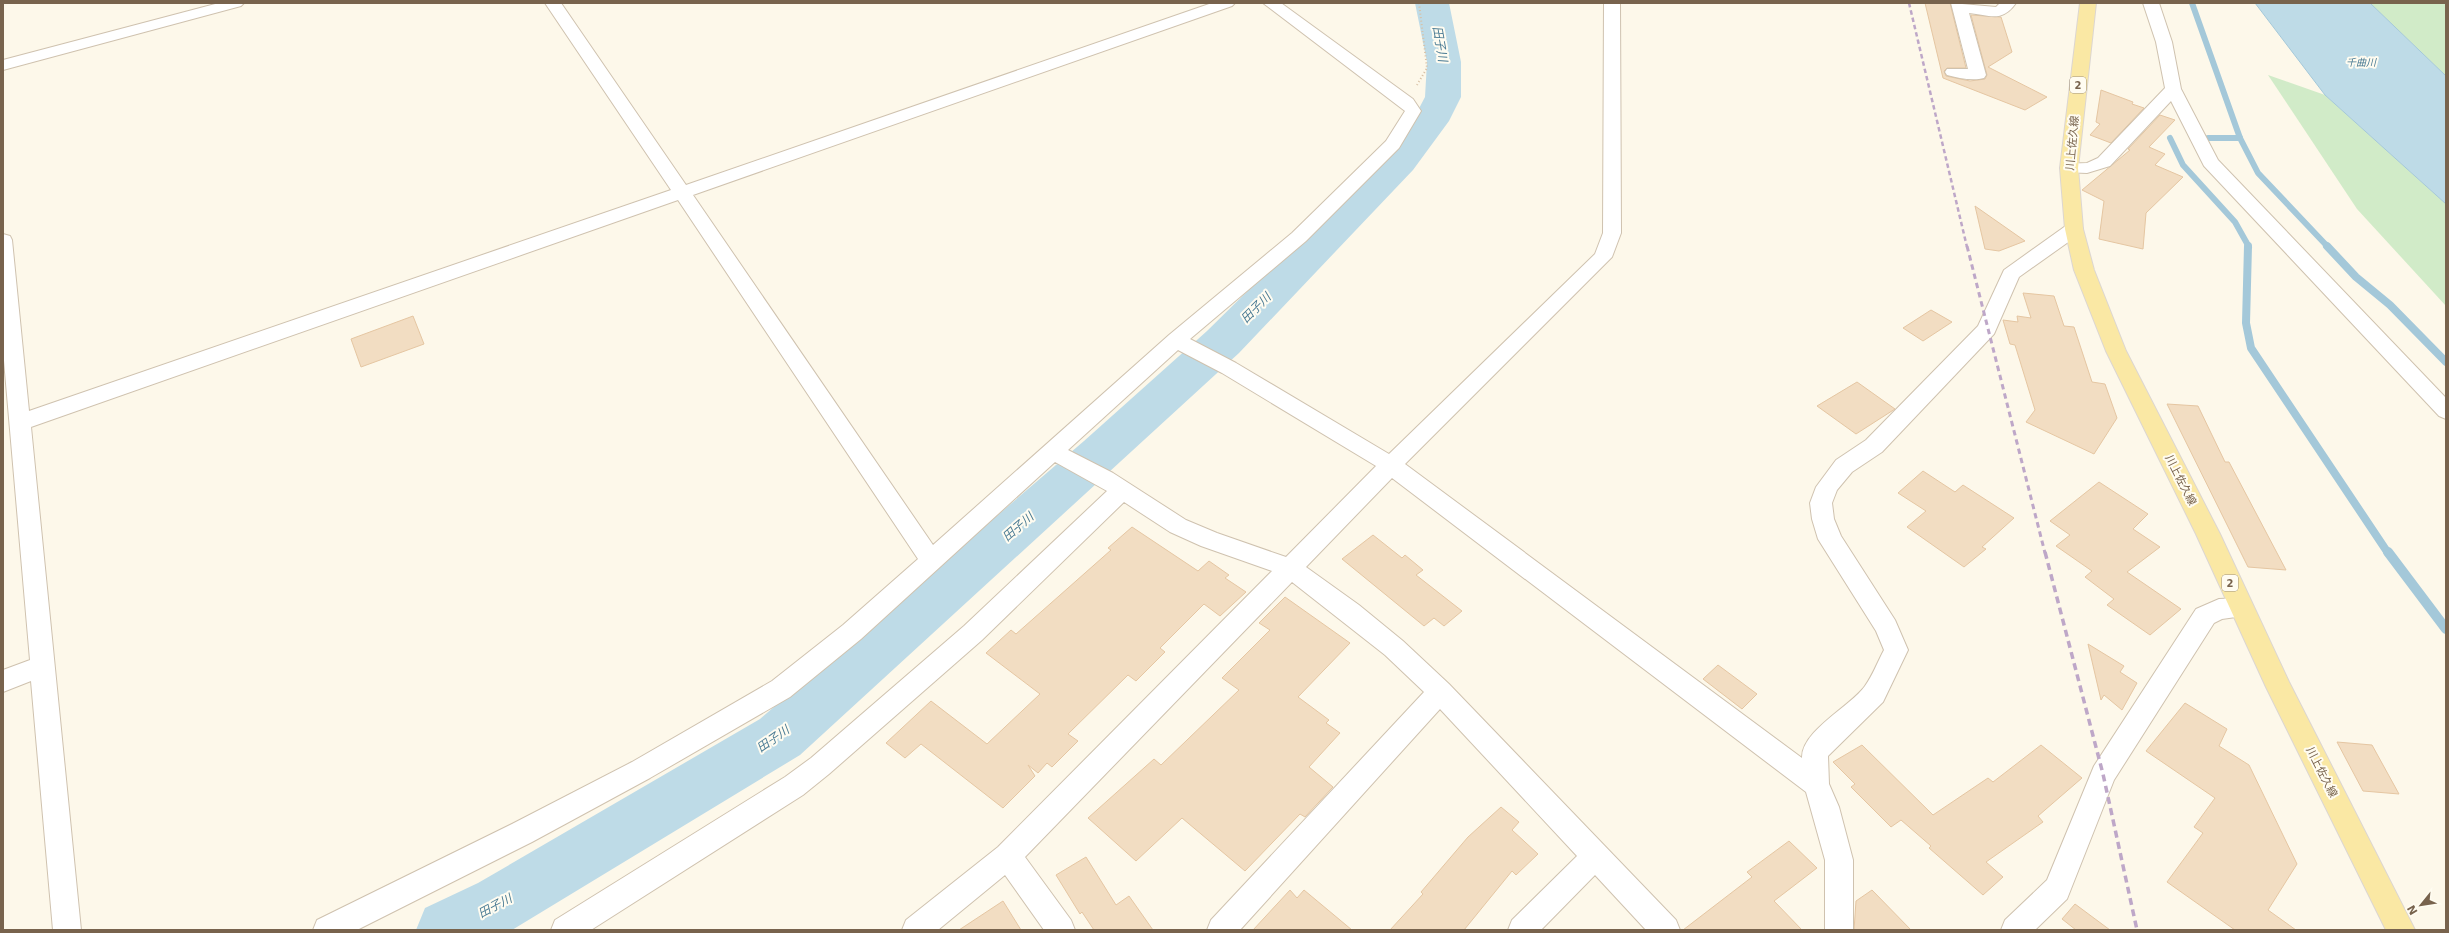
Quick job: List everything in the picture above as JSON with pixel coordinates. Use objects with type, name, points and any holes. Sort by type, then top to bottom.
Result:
[{"type":"main road","name":"川上佐久線","points":[[2088,3],[2069,168],[2074,230],[2084,270],[2116,351],[2208,534],[2241,608],[2401,930]]},
{"type":"street","points":[[3,66],[184,10],[236,3]]},
{"type":"street","points":[[553,3],[684,193],[931,560]]},
{"type":"street","points":[[21,422],[684,193],[1227,3]]},
{"type":"street","points":[[327,930],[522,833],[750,709],[780,689],[812,664],[931,560],[1060,455],[1358,181],[1394,144],[1414,111],[1407,103],[1271,3]]},
{"type":"street","points":[[916,930],[1008,856],[1391,465],[1603,257],[1612,232],[1612,3]]},
{"type":"street","points":[[1952,72],[1978,75],[1960,5],[2000,12],[2008,3]]},
{"type":"street","points":[[2151,3],[2164,42],[2174,89],[2210,162],[2446,411]]},
{"type":"street","points":[[2069,168],[2085,169],[2097,166],[2104,162],[2174,89]]},
{"type":"street","points":[[1839,930],[1839,860],[1825,807],[1816,784],[1815,754],[1822,744],[1874,694],[1896,650],[1886,627],[1830,539],[1821,503],[1827,487],[1844,466],[1874,446],[1987,330],[2011,274],[2074,230]]},
{"type":"street","points":[[3,240],[67,930]]},
{"type":"street","points":[[1182,343],[1229,368],[1391,465],[1816,784]]},
{"type":"street","points":[[1060,455],[1113,485],[1178,526],[1209,540],[1272,560],[1288,569],[1350,612],[1394,648],[1440,692],[1597,855],[1666,930]]},
{"type":"street","points":[[565,930],[754,812],[820,766],[973,632],[1113,485]]},
{"type":"street","points":[[2015,930],[2056,889],[2103,774],[2205,616],[2219,609],[2241,608]]},
{"type":"street","points":[[3,681],[42,666]]},
{"type":"street","points":[[1221,930],[1440,692]]},
{"type":"street","points":[[1522,930],[1545,904],[1597,855]]},
{"type":"street","points":[[1008,856],[1061,930]]},
{"type":"path","points":[[1407,103],[1427,68],[1419,3]]},
{"type":"green space","points":[[2370,3],[2446,3],[2446,76]]},
{"type":"green space","points":[[2268,75],[2325,95],[2446,204],[2446,306],[2357,209]]},
{"type":"water","name":"千曲川","points":[[2255,3],[2370,3],[2446,76],[2446,204],[2325,95]]},
{"type":"building","points":[[1925,3],[1950,3],[1966,68],[1947,68],[1944,71],[1946,76],[1970,81],[1985,79],[1987,75],[1971,15],[2001,17],[2012,52],[1988,67],[2047,97],[2025,110],[1943,78]]},
{"type":"building","points":[[2101,90],[2133,102],[2132,104],[2144,108],[2111,143],[2090,135],[2100,124],[2096,122]]},
{"type":"building","points":[[2160,115],[2175,120],[2149,147],[2165,154],[2155,165],[2183,177],[2146,213],[2143,249],[2099,239],[2104,201],[2082,190],[2130,150],[2128,149]]},
{"type":"building","points":[[1975,206],[2025,241],[1999,251],[1985,249]]},
{"type":"building","points":[[2023,293],[2054,296],[2064,326],[2074,327],[2092,382],[2105,384],[2117,418],[2094,454],[2026,422],[2035,410],[2015,345],[2010,344],[2003,320],[2018,322],[2017,316],[2031,318]]},
{"type":"building","points":[[1931,310],[1952,322],[1923,341],[1903,328]]},
{"type":"building","points":[[413,316],[424,344],[361,367],[351,339]]},
{"type":"building","points":[[1857,382],[1895,409],[1856,434],[1817,406]]},
{"type":"building","points":[[2167,404],[2198,406],[2225,462],[2229,462],[2286,570],[2248,567]]},
{"type":"building","points":[[1923,471],[1955,492],[1963,485],[2014,518],[1982,547],[1986,549],[1964,567],[1907,527],[1926,511],[1898,493]]},
{"type":"building","points":[[2099,482],[2148,514],[2133,529],[2160,547],[2127,572],[2181,609],[2150,635],[2107,605],[2114,599],[2085,577],[2092,571],[2056,546],[2070,535],[2050,521]]},
{"type":"building","points":[[1132,527],[1198,571],[1209,561],[1229,575],[1225,578],[1246,592],[1220,616],[1204,604],[1160,648],[1165,652],[1136,681],[1128,675],[1068,734],[1078,741],[1052,767],[1047,763],[1038,773],[1028,765],[1035,776],[1003,808],[921,744],[905,758],[886,743],[931,701],[987,744],[1040,694],[986,653],[1011,630],[1016,634],[1111,550],[1108,548]]},
{"type":"building","points":[[1373,535],[1402,558],[1405,555],[1423,570],[1416,575],[1462,611],[1444,626],[1434,618],[1424,626],[1342,559]]},
{"type":"building","points":[[1285,597],[1350,643],[1298,697],[1329,720],[1326,723],[1340,733],[1309,767],[1333,787],[1305,817],[1300,814],[1245,871],[1182,818],[1136,861],[1088,818],[1154,759],[1161,765],[1239,690],[1222,678],[1270,630],[1259,623]]},
{"type":"building","points":[[2088,644],[2124,666],[2120,672],[2137,683],[2122,710],[2104,695],[2101,700]]},
{"type":"building","points":[[1718,665],[1757,694],[1742,709],[1703,679]]},
{"type":"building","points":[[2185,703],[2227,729],[2219,746],[2249,765],[2297,864],[2268,910],[2296,930],[2235,930],[2167,882],[2203,833],[2194,827],[2215,798],[2146,751]]},
{"type":"building","points":[[2337,742],[2372,745],[2399,794],[2363,791]]},
{"type":"building","points":[[1862,745],[1933,815],[1988,778],[1993,782],[2041,745],[2082,778],[2038,816],[2043,822],[1986,862],[2003,877],[1983,895],[1929,848],[1931,846],[1901,820],[1891,827],[1851,787],[1855,784],[1833,762]]},
{"type":"building","points":[[1501,807],[1519,822],[1512,830],[1538,854],[1516,875],[1512,871],[1464,930],[1390,930],[1423,894],[1421,892],[1468,837]]},
{"type":"building","points":[[1789,841],[1817,868],[1774,901],[1802,930],[1683,930],[1752,877],[1747,872]]},
{"type":"building","points":[[1086,857],[1116,905],[1129,896],[1153,930],[1094,930],[1082,912],[1080,914],[1056,875]]},
{"type":"building","points":[[1290,890],[1297,898],[1304,890],[1352,930],[1253,930]]},
{"type":"building","points":[[1872,890],[1911,930],[1854,930],[1856,901]]},
{"type":"building","points":[[1003,901],[1021,930],[959,930]]},
{"type":"building","points":[[2075,904],[2110,930],[2076,930],[2062,919]]},
{"type":"waterway","name":"田子川","points":[[447,930],[500,904],[780,737],[1101,453],[1223,342],[1400,162],[1431,121],[1443,97],[1444,62],[1432,3]]},
{"type":"waterway","points":[[2192,3],[2240,138]]},
{"type":"waterway","points":[[2170,138],[2183,165],[2235,222],[2249,247]]},
{"type":"waterway","points":[[2208,138],[2240,138]]},
{"type":"waterway","points":[[2240,138],[2258,173],[2328,247]]},
{"type":"waterway","points":[[2248,246],[2246,323],[2251,348],[2388,553]]},
{"type":"waterway","points":[[2327,246],[2356,277],[2390,305],[2446,362]]},
{"type":"waterway","points":[[2388,552],[2446,629]]},
{"type":"railway","points":[[1909,3],[1967,247]]},
{"type":"railway","points":[[1967,246],[2045,553]]},
{"type":"railway","points":[[2045,552],[2103,774],[2137,930]]}]
